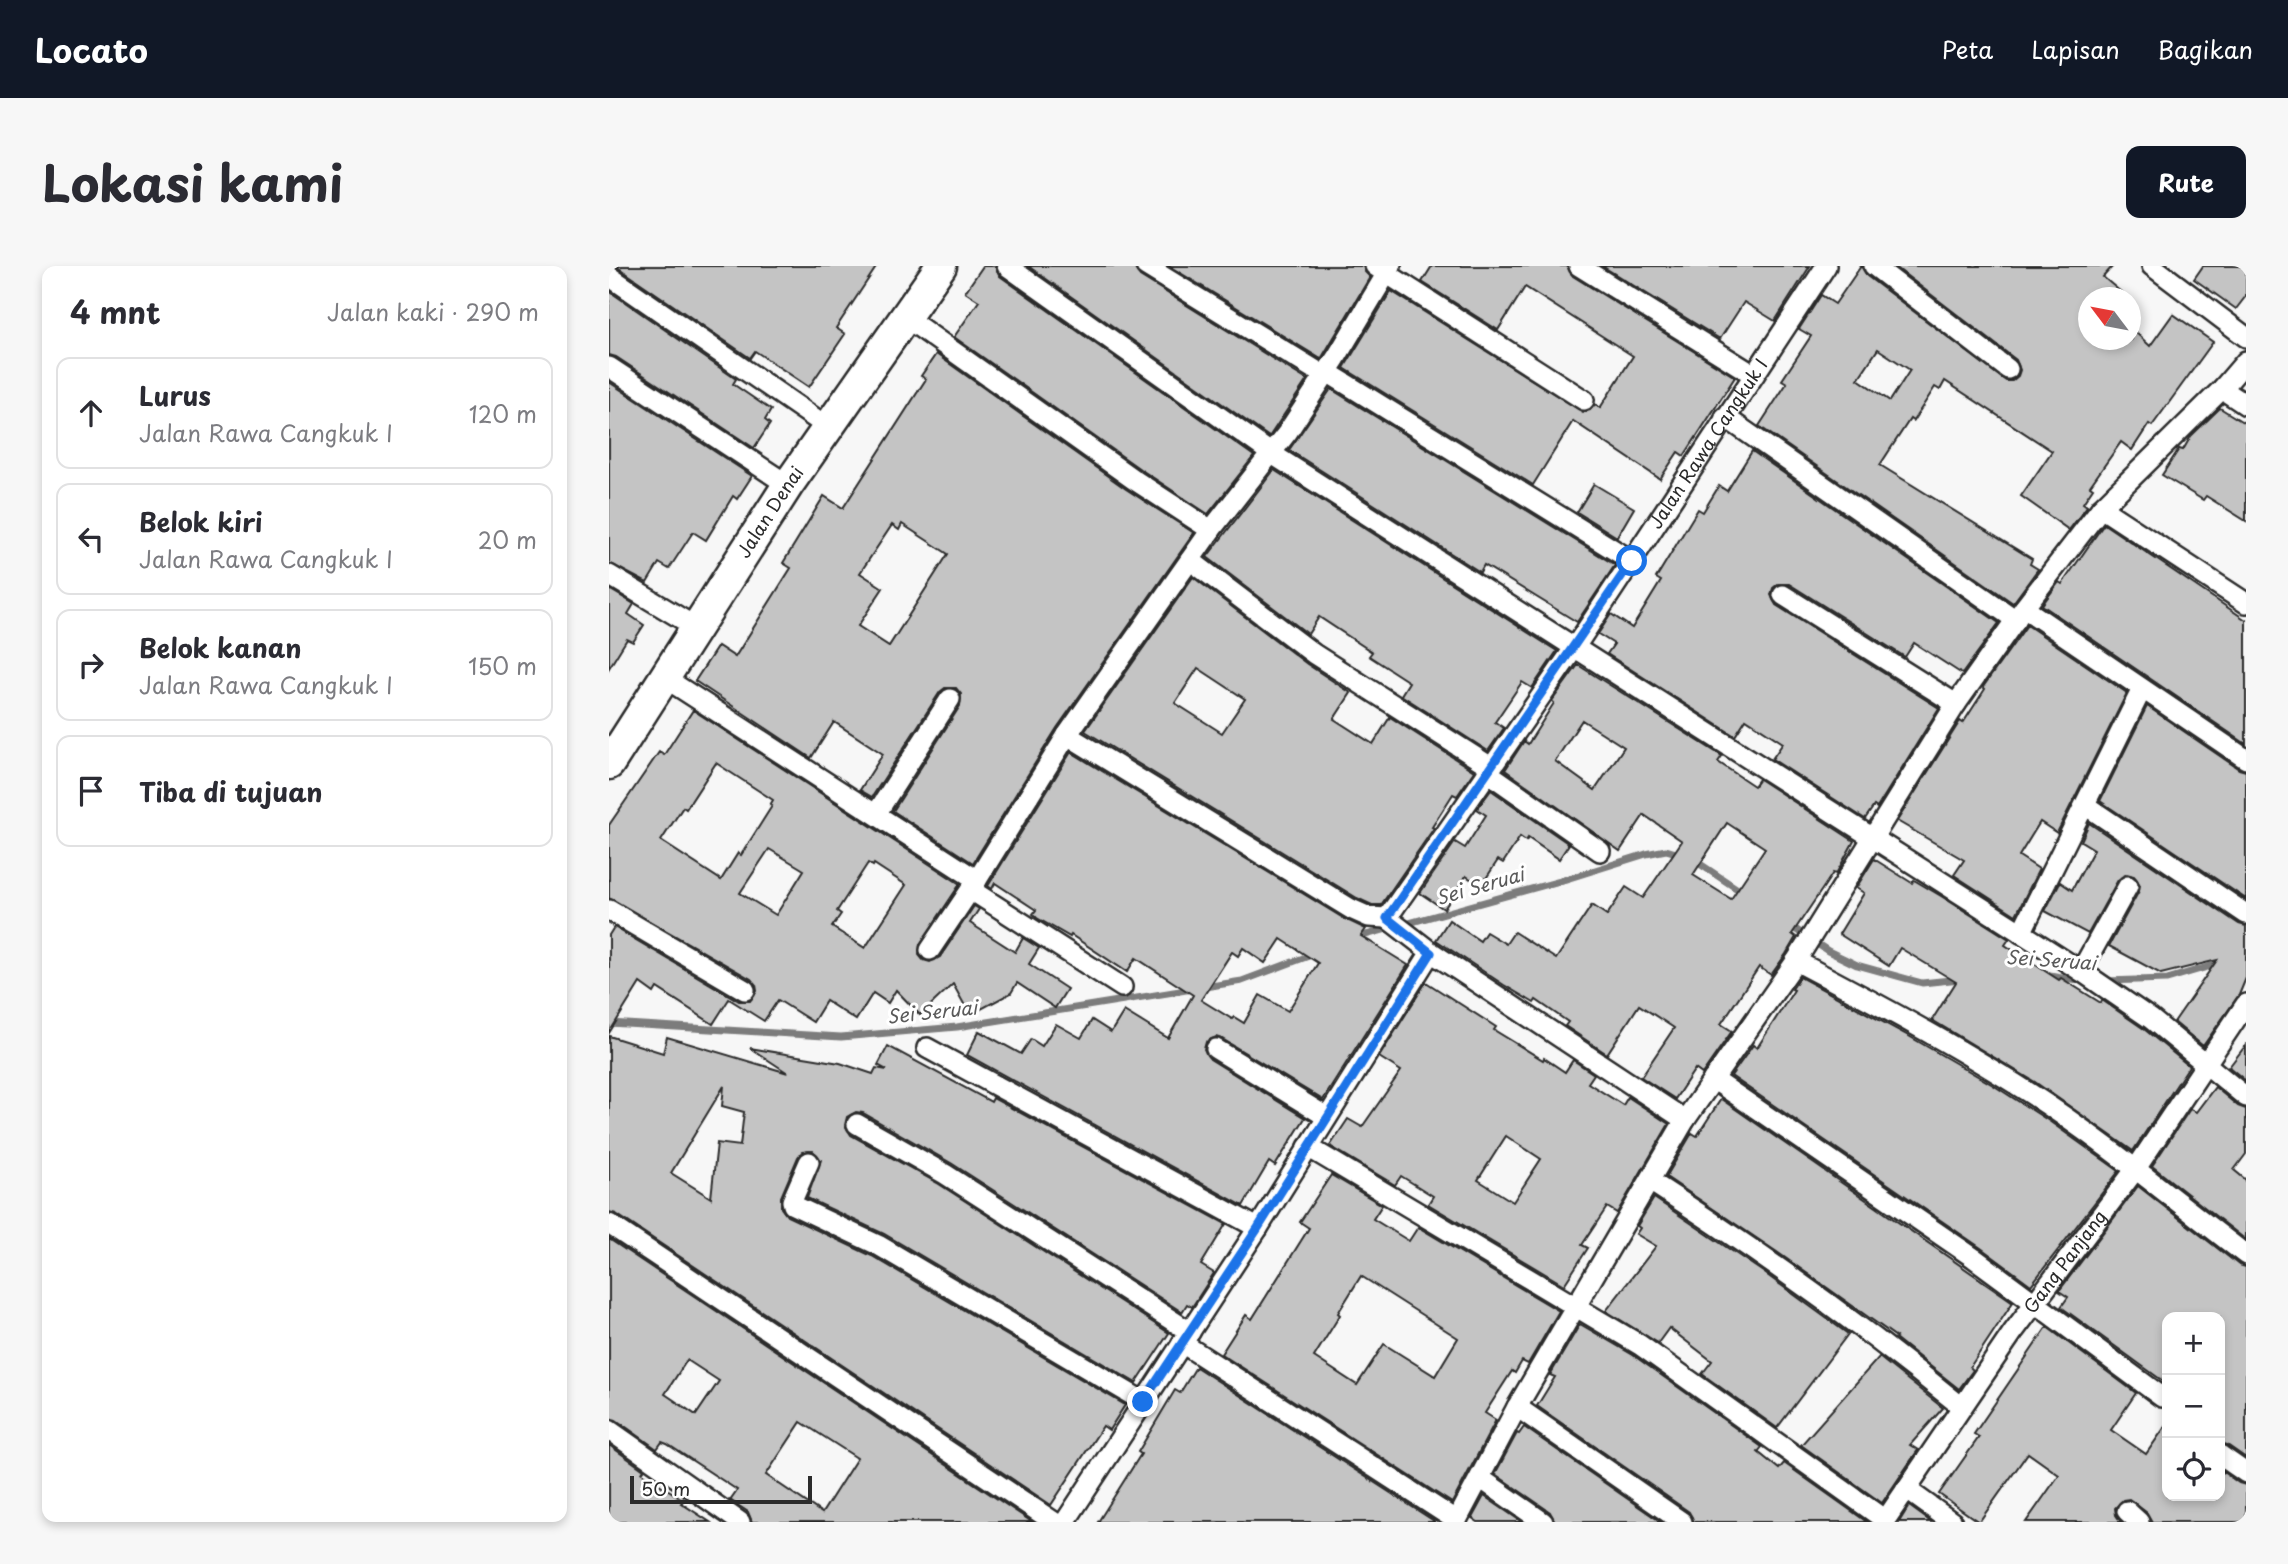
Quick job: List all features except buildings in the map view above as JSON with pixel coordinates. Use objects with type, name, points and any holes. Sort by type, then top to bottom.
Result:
[{"type":"main road","name":"Jalan Denai","points":[[609,764],[788,485],[905,317],[933,269]]},
{"type":"street","points":[[1007,266],[1272,454],[2084,973],[2130,1004],[2246,1097]]},
{"type":"street","points":[[1146,266],[1420,429],[1520,494],[1632,561]]},
{"type":"street","points":[[1580,266],[1753,375]]},
{"type":"street","points":[[1874,266],[2008,369]]},
{"type":"street","points":[[2152,266],[2246,337]]},
{"type":"street","name":"Jalan Rawa Cangkuk I","points":[[1393,923],[1489,770],[1575,647],[1825,267]]},
{"type":"street","points":[[930,950],[974,885],[1067,735],[1211,530],[1272,454],[1326,374],[1384,269],[1584,400]]},
{"type":"street","points":[[609,276],[829,428]]},
{"type":"street","points":[[905,317],[1133,479],[1211,530]]},
{"type":"street","points":[[857,1124],[945,1174],[1457,1521],[1517,1408],[1685,1120],[1798,956],[1956,704],[2101,508],[2222,389],[2246,361]]},
{"type":"street","points":[[609,367],[788,485]]},
{"type":"street","points":[[2222,389],[2246,405]]},
{"type":"street","points":[[1725,417],[2020,614],[2142,689],[2246,759]]},
{"type":"street","points":[[2101,508],[2246,603]]},
{"type":"street","points":[[1190,560],[1314,654],[1489,770],[1600,851]]},
{"type":"street","points":[[609,575],[697,628]]},
{"type":"street","points":[[1783,595],[1956,704]]},
{"type":"street","points":[[665,678],[876,814],[1122,987]]},
{"type":"street","points":[[2021,933],[2142,689]]},
{"type":"street","points":[[876,814],[950,699]]},
{"type":"street","points":[[1067,735],[1351,909],[1393,923],[1431,953],[1685,1120]]},
{"type":"street","points":[[2085,805],[2246,914]]},
{"type":"street","points":[[2084,973],[2129,886]]},
{"type":"street","points":[[609,910],[745,990]]},
{"type":"street","points":[[1065,1522],[1258,1228],[1431,953]]},
{"type":"street","points":[[1798,956],[2027,1092],[2106,1147],[2246,1255]]},
{"type":"street","name":"Gang Panjang","points":[[1885,1521],[2036,1303],[2135,1170],[2246,1004]]},
{"type":"street","points":[[927,1048],[1258,1228]]},
{"type":"street","points":[[1216,1049],[1327,1117]]},
{"type":"street","points":[[1713,1079],[2036,1303],[2162,1397]]},
{"type":"street","points":[[1308,1147],[1640,1345],[1885,1521]]},
{"type":"street","points":[[809,1162],[792,1201],[793,1205],[879,1245],[1143,1402]]},
{"type":"street","points":[[1650,1181],[1796,1278],[1962,1407]]},
{"type":"street","points":[[609,1224],[1054,1522]]},
{"type":"street","points":[[1517,1408],[1682,1522]]},
{"type":"street","points":[[609,1430],[740,1522]]},
{"type":"street","points":[[2225,1458],[2246,1473]]},
{"type":"street","points":[[1480,1478],[1543,1522]]},
{"type":"street","points":[[1906,1489],[1952,1522]]},
{"type":"waterway","name":"Sei Seruai","points":[[1355,938],[1646,854],[1666,850],[1683,855]]},
{"type":"waterway","name":"Sei Seruai","points":[[1694,860],[1745,894]]},
{"type":"waterway","name":"Sei Seruai","points":[[1789,925],[1828,951],[1857,965],[1922,983],[1960,979]]},
{"type":"waterway","name":"Sei Seruai","points":[[609,1023],[841,1037],[957,1027],[1242,981],[1314,954]]},
{"type":"waterway","name":"Sei Seruai","points":[[2106,981],[2167,979],[2221,963]]},
{"type":"waterway","name":"Sei Seruai","points":[[2044,974],[2084,981]]},
{"type":"route","points":[[1143,1402],[1258,1228],[1431,953],[1387,918],[1632,561]]}]
